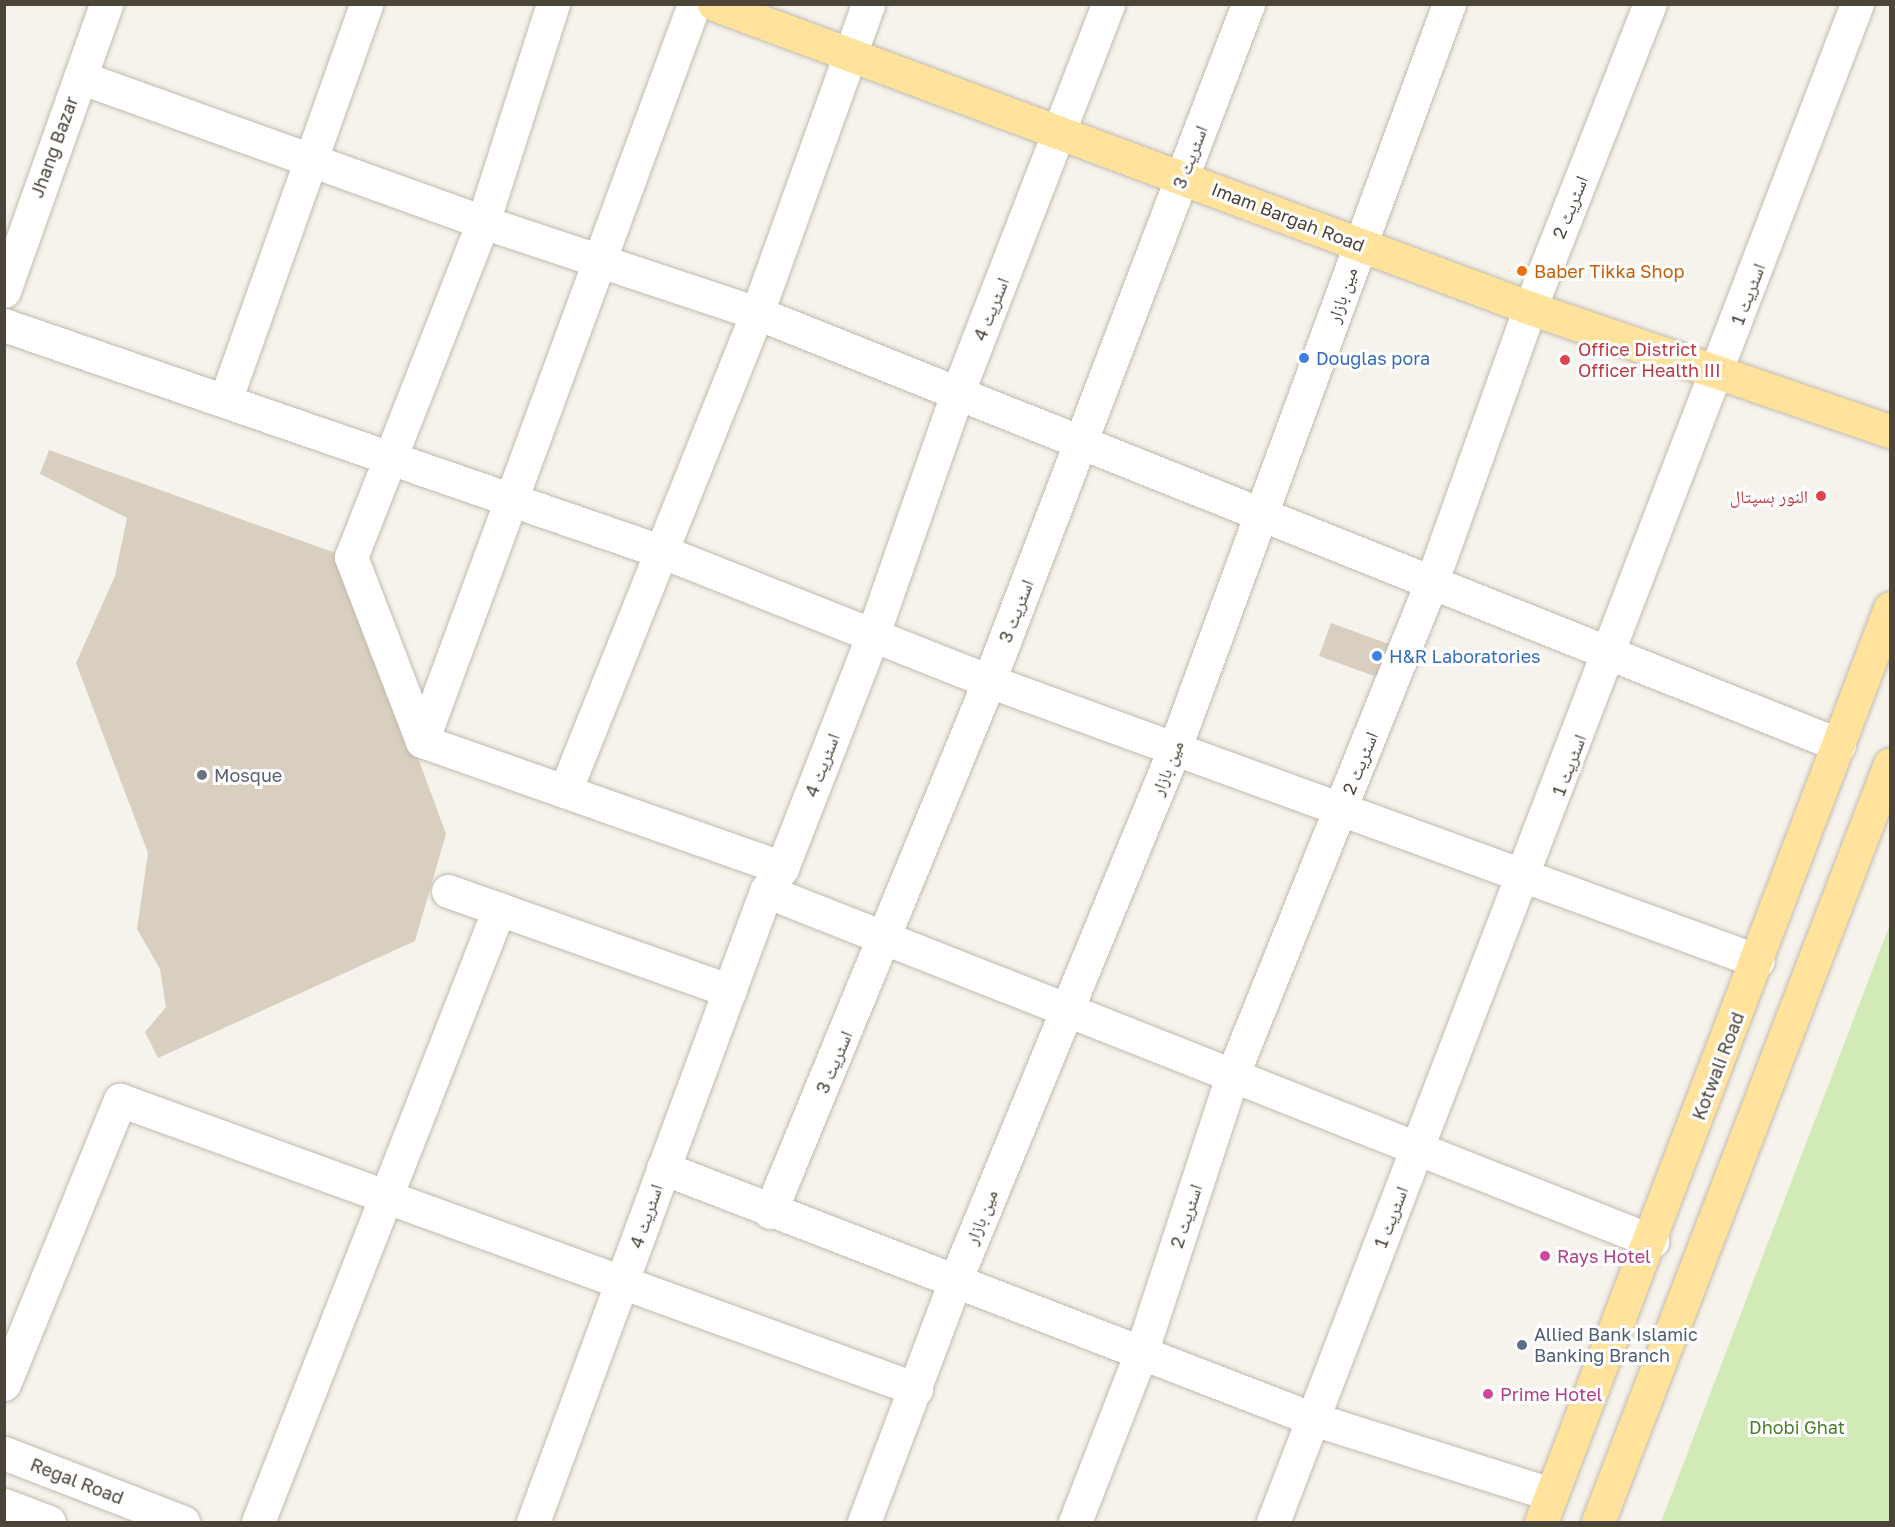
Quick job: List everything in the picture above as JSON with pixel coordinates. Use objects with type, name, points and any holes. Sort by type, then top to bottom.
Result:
[{"type":"main road","name":"Imam Bargah Road","points":[[714,4],[1183,176],[1530,308],[1718,375],[1882,425]]},
{"type":"main road","name":"Kotwali Road","points":[[1546,1508],[1652,1241],[1890,608]]},
{"type":"main road","points":[[1598,1522],[1890,764]]},
{"type":"street","name":"Jhang Bazar","points":[[4,291],[14,224],[80,77],[106,4]]},
{"type":"street","points":[[226,398],[366,4]]},
{"type":"street","points":[[553,4],[483,222],[392,458],[351,557],[422,741],[565,791],[774,880],[885,939],[1652,1241]]},
{"type":"street","points":[[422,741],[694,4]]},
{"type":"street","points":[[565,791],[663,552],[757,313],[867,4]]},
{"type":"street","name":"اسٹریٹ 4","points":[[533,1522],[730,991],[873,634],[957,394],[1061,131],[1108,4]]},
{"type":"street","name":"اسٹریٹ 3","points":[[770,1212],[885,939],[989,681],[1248,4]]},
{"type":"street","name":"مین بازار","points":[[864,1522],[955,1281],[1174,750],[1265,514],[1360,245],[1449,4]]},
{"type":"street","name":"اسٹریٹ 2","points":[[1075,1522],[1142,1350],[1232,1076],[1432,581],[1530,308],[1650,4]]},
{"type":"street","name":"اسٹریٹ 1","points":[[1274,1522],[1312,1419],[1612,652],[1857,4]]},
{"type":"street","points":[[80,77],[483,222],[600,257],[757,313],[1612,652],[1839,745]]},
{"type":"street","points":[[4,325],[226,398],[663,552],[989,681],[1341,811],[1527,873],[1758,961]]},
{"type":"street","points":[[448,891],[730,991]]},
{"type":"street","points":[[258,1522],[389,1196],[499,909]]},
{"type":"street","points":[[4,1384],[120,1100],[389,1196],[621,1286],[916,1389]]},
{"type":"street","points":[[663,1168],[770,1212],[1142,1350],[1312,1419],[1546,1508]]},
{"type":"street","name":"Regal Road","points":[[4,1453],[183,1522]]},
{"type":"street","points":[[4,1505],[49,1522]]},
{"type":"green space","name":"Dhobi Ghat","points":[[1890,924],[1890,1522],[1661,1522]]},
{"type":"building","points":[[49,450],[344,556],[446,834],[415,941],[158,1058],[145,1032],[166,1007],[160,969],[137,929],[148,853],[76,663],[115,576],[127,518],[40,474]]},
{"type":"building","points":[[1331,623],[1393,646],[1381,678],[1319,656]]},
{"type":"place","name":"Baber Tikka Shop","points":[[1522,271]]},
{"type":"place","name":"Douglas pora","points":[[1304,358]]},
{"type":"place","name":"Office District Officer Health III","points":[[1565,360]]},
{"type":"place","name":"النور ہسپتال","points":[[1821,496]]},
{"type":"place","name":"H&R Laboratories","points":[[1377,656]]},
{"type":"place","name":"Mosque","points":[[202,775]]},
{"type":"place","name":"Rays Hotel","points":[[1545,1256]]},
{"type":"place","name":"Allied Bank Islamic Banking Branch","points":[[1522,1345]]},
{"type":"place","name":"Prime Hotel","points":[[1488,1394]]}]
